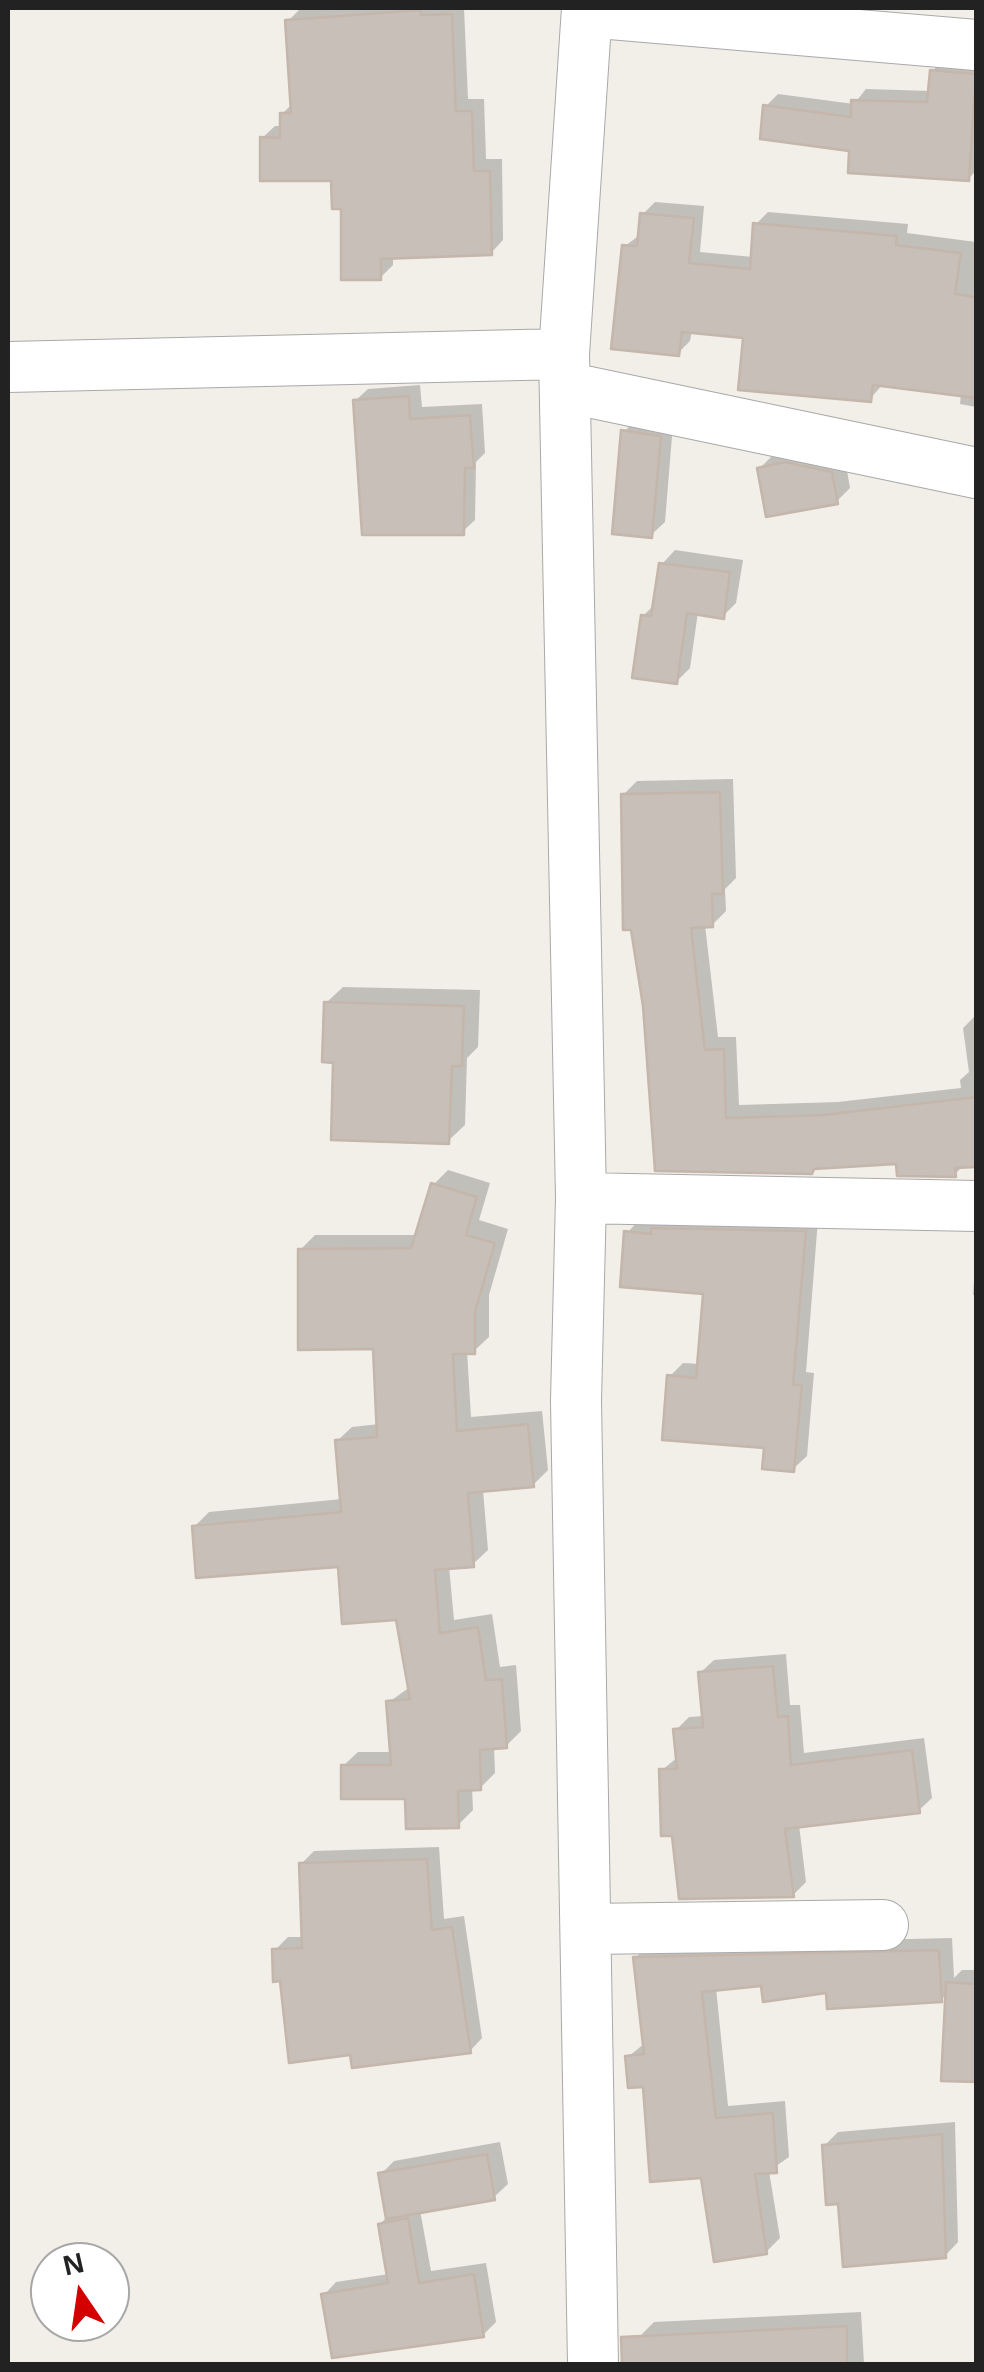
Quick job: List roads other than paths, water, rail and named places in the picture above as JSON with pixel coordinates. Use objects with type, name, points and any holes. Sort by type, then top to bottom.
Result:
[{"type":"street","points":[[593,2364],[576,1401],[581,1198],[564,370],[587,10],[976,45]]},
{"type":"street","points":[[8,368],[564,370],[976,473]]},
{"type":"street","points":[[581,1198],[976,1206]]},
{"type":"street","points":[[586,1929],[882,1925]]}]
